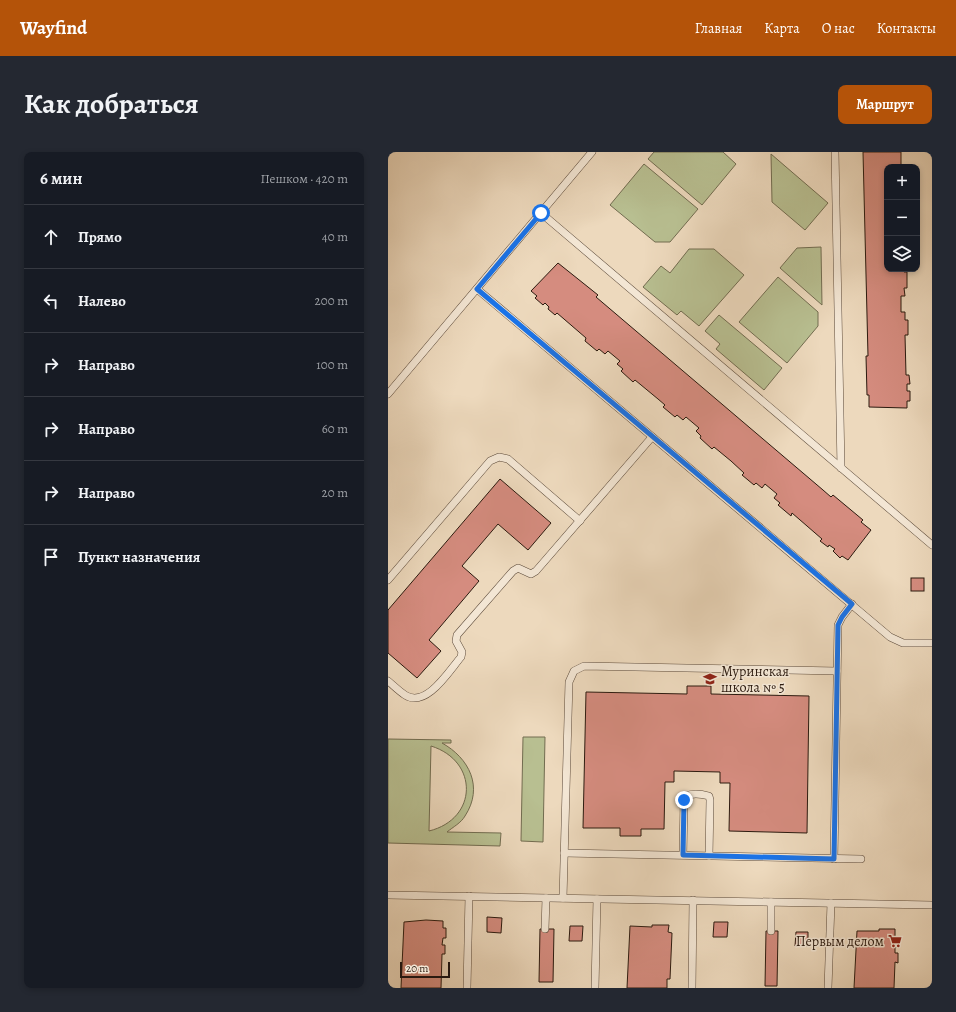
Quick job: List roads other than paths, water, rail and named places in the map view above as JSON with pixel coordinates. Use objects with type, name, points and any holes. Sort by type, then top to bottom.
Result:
[{"type":"lane","points":[[388,394],[592,152]]},
{"type":"lane","points":[[835,152],[841,468]]},
{"type":"lane","points":[[541,213],[932,545]]},
{"type":"lane","points":[[477,289],[890,637],[904,643],[932,643]]},
{"type":"lane","points":[[388,681],[405,696],[422,698],[429,694],[461,657],[462,652],[456,641],[457,635],[513,571],[518,568],[531,574],[536,571],[652,437]]},
{"type":"lane","points":[[388,580],[490,461],[499,457],[508,459],[580,521]]},
{"type":"lane","points":[[834,859],[838,625],[852,604]]},
{"type":"lane","points":[[563,898],[568,682],[574,671],[584,666],[837,671]]},
{"type":"lane","points":[[683,855],[684,800],[689,794],[709,796],[709,856]]},
{"type":"lane","points":[[564,853],[861,859]]},
{"type":"lane","points":[[388,895],[932,905]]},
{"type":"lane","points":[[467,988],[469,896]]},
{"type":"lane","points":[[545,929],[546,898]]},
{"type":"lane","points":[[595,988],[597,899]]},
{"type":"lane","points":[[692,988],[693,900]]},
{"type":"lane","points":[[771,902],[771,931]]},
{"type":"lane","points":[[828,988],[831,903]]},
{"type":"place","name":"Муринская школа № 5","points":[[710,679]]},
{"type":"place","name":"Первым делом","points":[[895,941]]}]
